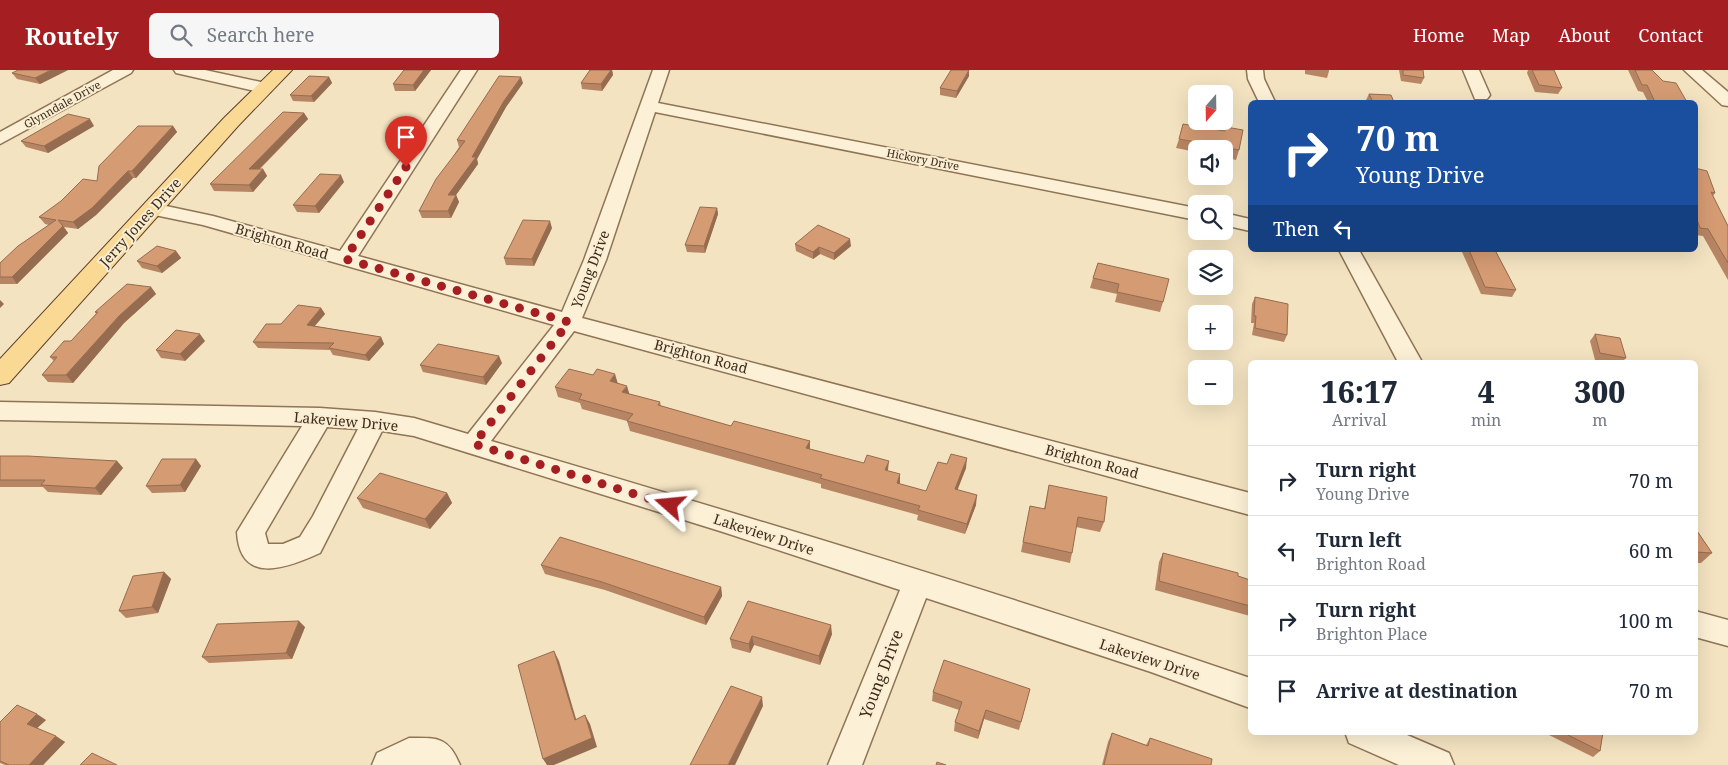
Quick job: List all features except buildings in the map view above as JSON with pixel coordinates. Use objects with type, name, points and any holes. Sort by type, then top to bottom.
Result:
[{"type":"main road","name":"Jerry Jones Drive","points":[[0,376],[152,208],[283,70]]},
{"type":"street","name":"Glynndale Drive","points":[[0,139],[125,70]]},
{"type":"street","points":[[182,70],[264,88]]},
{"type":"street","points":[[345,259],[469,70]]},
{"type":"street","name":"Young Drive","points":[[474,444],[569,322],[595,260],[661,70]]},
{"type":"street","points":[[1255,70],[1256,79],[1266,100]]},
{"type":"street","points":[[1471,70],[1480,95]]},
{"type":"street","points":[[1692,70],[1728,101]]},
{"type":"street","name":"Hickory Drive","points":[[649,106],[1188,212]]},
{"type":"street","name":"Brighton Road","points":[[152,208],[206,220],[569,322],[1248,503]]},
{"type":"street","points":[[1233,222],[1248,225]]},
{"type":"street","points":[[1350,252],[1409,360]]},
{"type":"street","name":"Lakeview Drive","points":[[0,411],[320,417],[375,420],[414,427],[474,444],[917,583],[1248,691]]},
{"type":"street","points":[[320,417],[251,532],[252,549],[263,556],[284,556],[310,545],[323,524],[375,420]]},
{"type":"street","name":"Young Drive","points":[[845,765],[917,583]]},
{"type":"street","points":[[1698,625],[1728,633]]},
{"type":"street","points":[[1368,735],[1437,765]]},
{"type":"street","points":[[389,765],[409,754],[435,754],[443,765]]},
{"type":"route","points":[[406,167],[345,259],[569,322],[474,444],[670,505]]}]
